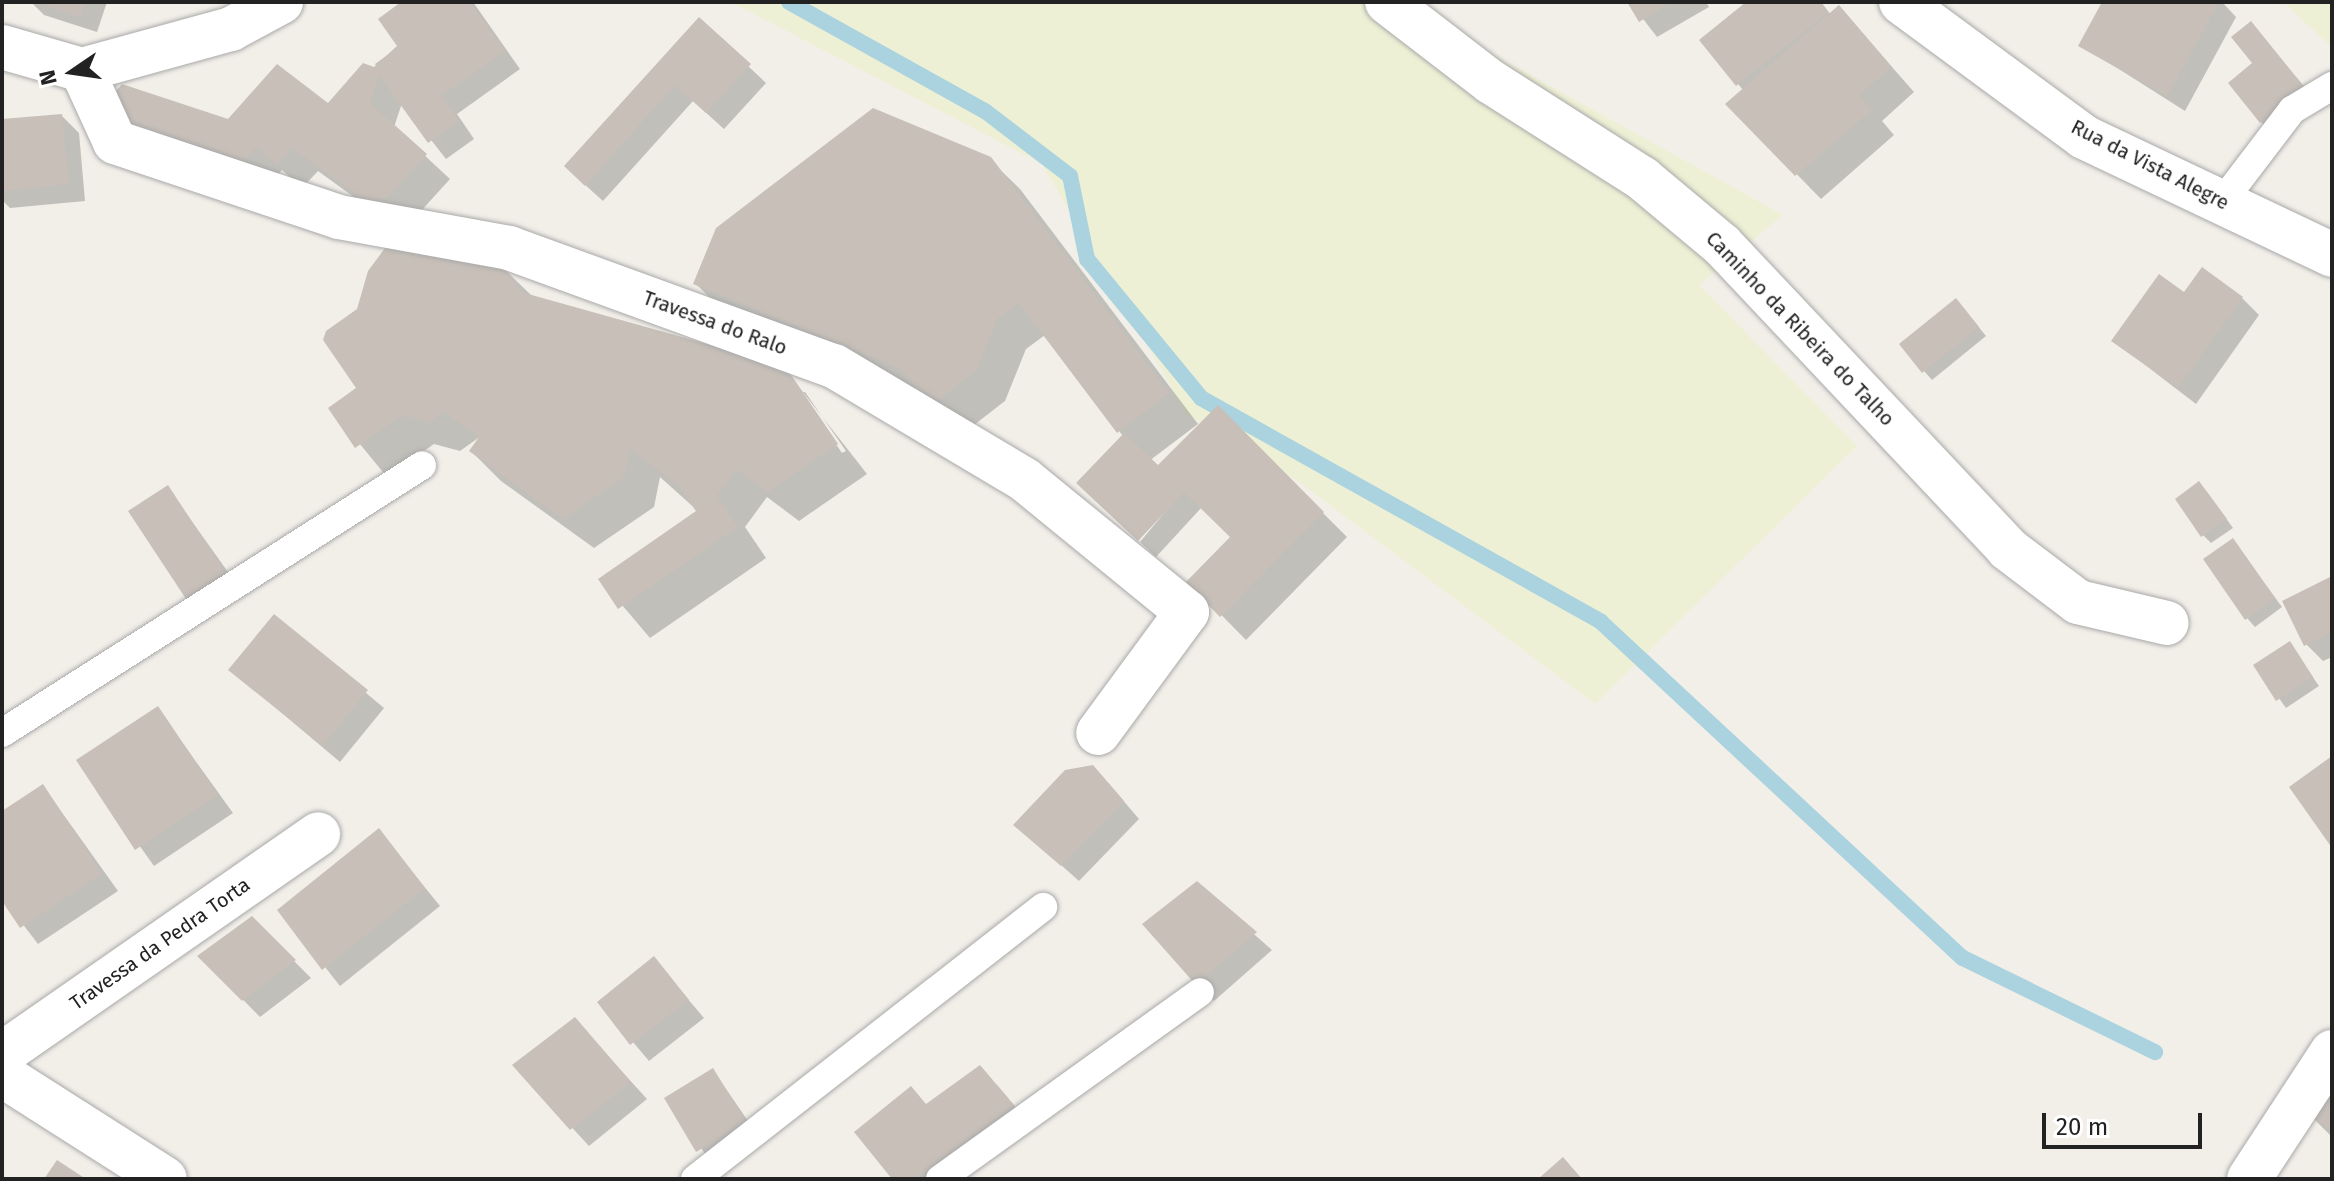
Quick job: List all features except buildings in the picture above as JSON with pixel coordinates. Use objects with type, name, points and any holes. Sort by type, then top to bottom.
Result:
[{"type":"street","points":[[2,47],[82,70],[231,29],[281,2]]},
{"type":"street","name":"Caminho da Ribeira do Talho","points":[[1387,2],[1491,82],[1643,179],[1722,245],[2008,549],[2078,602],[2167,623]]},
{"type":"street","name":"Rua da Vista Alegre","points":[[1901,2],[2084,137],[2332,255]]},
{"type":"street","name":"Travessa do Ralo","points":[[82,70],[115,142],[339,217],[509,248],[834,366],[1025,480],[1187,612],[1098,733]]},
{"type":"street","name":"Travessa da Pedra Torta","points":[[2,1054],[318,834]]},
{"type":"street","points":[[2249,1179],[2332,1052]]},
{"type":"street","points":[[2,1075],[165,1179]]},
{"type":"lane","points":[[2222,202],[2292,110],[2332,86]]},
{"type":"lane","points":[[2,733],[422,465]]},
{"type":"lane","points":[[695,1179],[1043,907]]},
{"type":"lane","points":[[940,1179],[1200,992]]},
{"type":"green space","points":[[731,2],[1399,2],[1783,215],[1699,285],[1857,446],[1595,704],[1299,482],[1187,414],[1042,164]]},
{"type":"green space","points":[[2283,2],[2332,2],[2332,48],[2309,26]]},
{"type":"waterway","points":[[789,2],[985,111],[1070,176],[1087,259],[1201,398],[1601,622],[1963,958],[2155,1052]]}]
